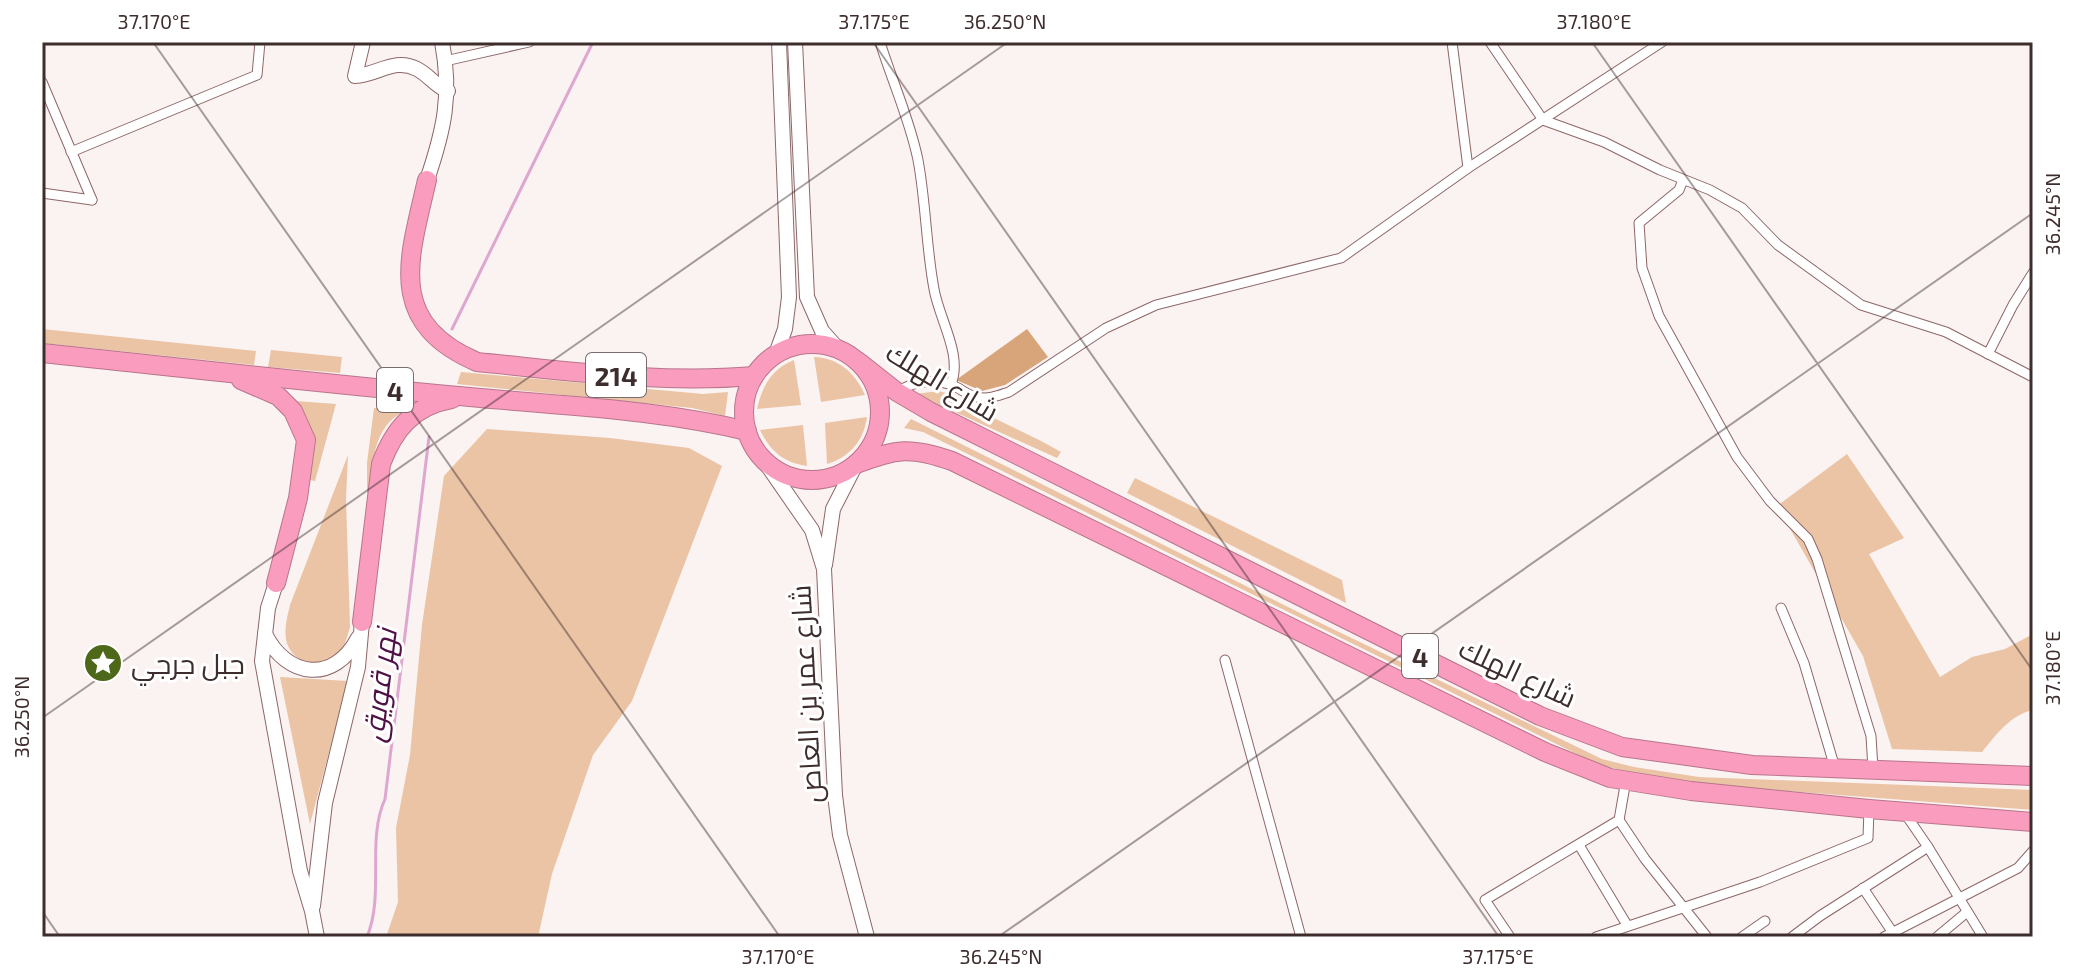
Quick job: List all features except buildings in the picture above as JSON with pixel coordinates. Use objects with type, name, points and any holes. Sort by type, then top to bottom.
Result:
[{"type":"highway","name":"214","points":[[427,180],[411,250],[410,295],[419,316],[432,334],[452,350],[477,362],[661,380],[754,376]]},
{"type":"highway","points":[[806,344],[823,344],[838,349],[859,362],[872,380],[880,402],[879,425],[871,446],[856,464],[839,474],[820,479],[800,479],[782,473],[765,462],[753,447],[747,431],[746,397],[754,376],[776,354],[806,344]]},
{"type":"highway","name":"4","points":[[42,353],[651,413],[747,431]]},
{"type":"highway","name":"شارع الهلك","points":[[859,362],[897,392],[931,412],[1149,522],[1540,716],[1622,747],[1752,765],[2033,776]]},
{"type":"highway","points":[[224,372],[278,396],[293,411],[306,440],[298,498],[276,583]]},
{"type":"highway","points":[[362,622],[381,464],[388,446],[407,420],[434,404],[472,397]]},
{"type":"highway","name":"4","points":[[856,464],[905,450],[924,451],[952,461],[1545,752],[1610,778],[1691,791],[2033,822]]},
{"type":"main road","points":[[363,42],[355,76],[402,64],[420,70],[448,91]]},
{"type":"main road","points":[[427,180],[440,142],[448,91],[442,42]]},
{"type":"main road","points":[[776,354],[785,329],[789,297],[779,42]]},
{"type":"main road","points":[[795,42],[807,297],[822,331],[838,349]]},
{"type":"main road","name":"شارع عمر بن العاص","points":[[765,462],[812,530],[824,569],[838,822],[867,937]]},
{"type":"main road","points":[[824,569],[833,509],[856,464]]},
{"type":"main road","points":[[276,583],[268,608],[262,661],[300,871],[317,937]]},
{"type":"main road","points":[[264,634],[285,662],[301,669],[318,670],[335,665],[349,654],[358,640],[362,622]]},
{"type":"main road","points":[[312,911],[325,803],[358,667],[362,622]]},
{"type":"street","points":[[71,152],[257,75],[260,42]]},
{"type":"street","points":[[445,61],[529,42]]},
{"type":"street","points":[[880,42],[918,160],[933,285],[955,360],[951,384]]},
{"type":"street","points":[[1452,42],[1468,168]]},
{"type":"street","points":[[1490,42],[1543,120],[1604,142],[1710,190],[1742,208],[1778,245],[1861,305],[1946,332],[2033,377]]},
{"type":"street","points":[[897,392],[909,384],[934,382],[951,384],[978,398],[995,397],[1009,392],[1106,328],[1156,305],[1341,258],[1468,168],[1662,42]]},
{"type":"street","points":[[42,82],[92,200],[42,193]]},
{"type":"street","points":[[1683,180],[1679,190],[1639,223],[1645,281],[1659,316],[1737,457],[1770,501],[1808,539],[1817,559],[1871,736],[1873,769]]},
{"type":"street","points":[[1988,354],[2033,273]]},
{"type":"street","points":[[1781,608],[1804,663],[1835,768]]},
{"type":"street","points":[[1225,660],[1301,937]]},
{"type":"street","points":[[1626,780],[1619,820],[1645,859],[1707,937]]},
{"type":"street","points":[[1596,937],[1760,882],[1868,838],[1869,809]]},
{"type":"street","points":[[1904,812],[1983,937]]},
{"type":"street","points":[[1510,937],[1485,900],[1619,820]]},
{"type":"street","points":[[1579,845],[1627,925]]},
{"type":"street","points":[[1792,937],[1928,847]]},
{"type":"street","points":[[1863,888],[1889,935],[2018,868],[2033,851]]},
{"type":"street","points":[[1937,937],[1967,912]]},
{"type":"street","points":[[1742,937],[1765,921]]},
{"type":"shaded area","points":[[42,329],[256,351],[254,365],[42,343]]},
{"type":"shaded area","points":[[1027,329],[1048,357],[1005,385],[982,391],[956,380]]},
{"type":"shaded area","points":[[271,350],[342,357],[340,373],[268,367]]},
{"type":"shaded area","points":[[814,357],[831,360],[845,368],[865,395],[821,402]]},
{"type":"shaded area","points":[[794,360],[801,405],[757,409],[769,380],[779,368]]},
{"type":"shaded area","points":[[461,372],[703,394],[728,392],[725,416],[692,408],[457,384]]},
{"type":"shaded area","points":[[939,391],[1061,452],[1057,458],[915,394]]},
{"type":"shaded area","points":[[296,401],[336,404],[315,481],[310,480],[310,429]]},
{"type":"shaded area","points":[[374,408],[404,411],[393,418],[380,437],[373,459],[369,495],[367,463]]},
{"type":"shaded area","points":[[867,417],[863,433],[849,452],[827,464],[825,423]]},
{"type":"shaded area","points":[[911,419],[1602,759],[1699,777],[2033,790],[2033,810],[1699,784],[1597,764],[923,432],[904,428]]},
{"type":"shaded area","points":[[803,425],[807,466],[779,455],[760,430]]},
{"type":"shaded area","points":[[487,429],[610,438],[689,448],[722,466],[632,701],[593,755],[552,874],[538,937],[386,937],[398,902],[396,828],[410,755],[422,625],[444,476]]},
{"type":"shaded area","points":[[1847,454],[1904,538],[1869,554],[1940,677],[1972,657],[2005,649],[2033,634],[2033,710],[2010,721],[1982,752],[1892,749],[1863,656],[1777,506]]},
{"type":"shaded area","points":[[348,455],[346,499],[350,627],[336,657],[327,663],[314,664],[302,661],[289,648],[287,621],[290,605]]},
{"type":"shaded area","points":[[1135,478],[1342,580],[1346,603],[1127,493]]},
{"type":"shaded area","points":[[280,677],[348,681],[310,824]]},
{"type":"waterway","name":"نهر قويق","points":[[452,329],[593,42]]},
{"type":"waterway","name":"نهر قويق","points":[[367,937],[375,903],[377,832],[385,799],[429,437]]},
{"type":"place","name":"جبل جرجي","points":[[103,663]]}]
